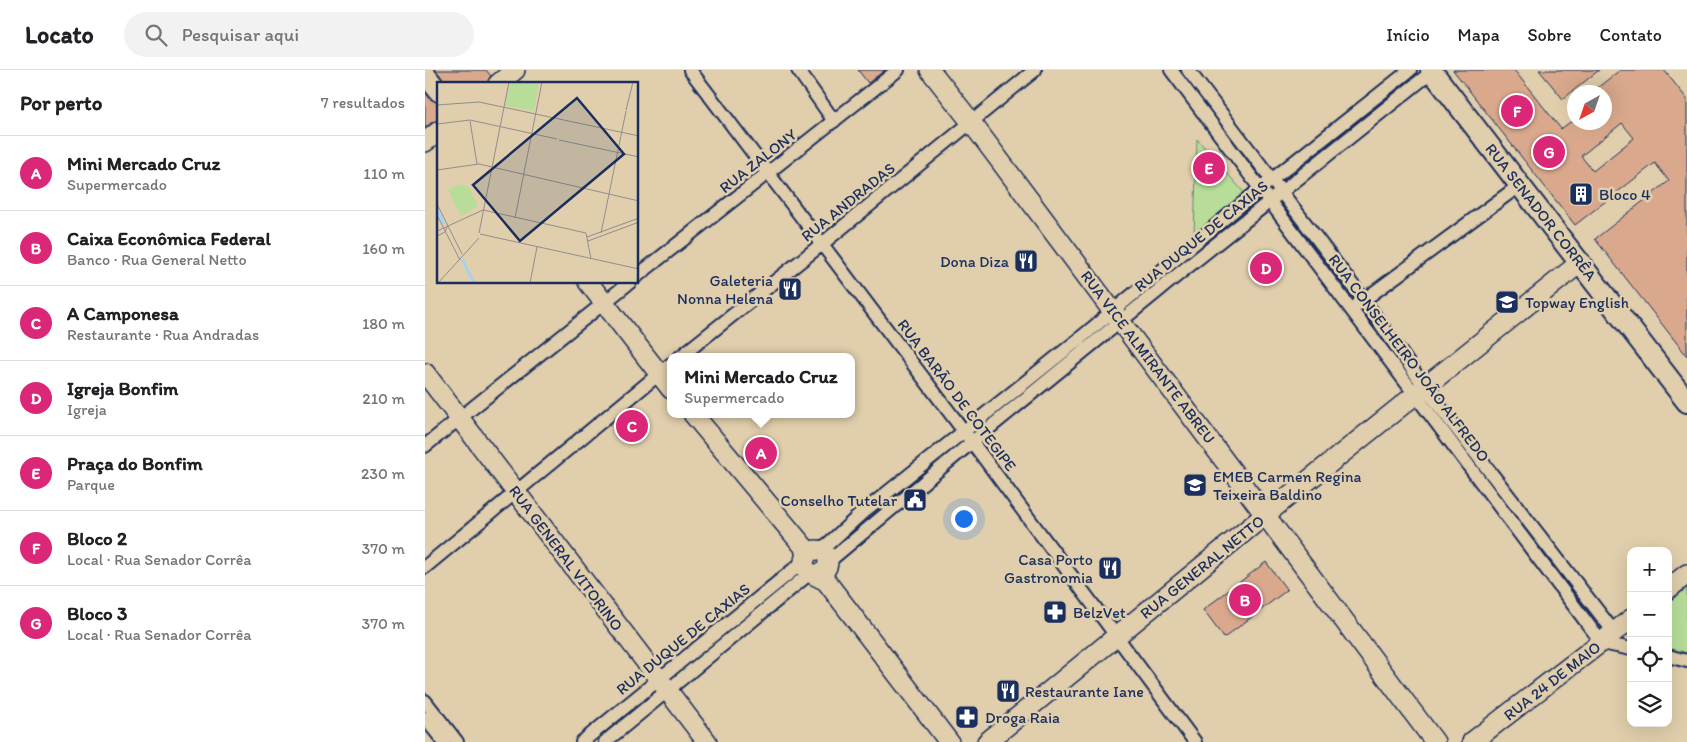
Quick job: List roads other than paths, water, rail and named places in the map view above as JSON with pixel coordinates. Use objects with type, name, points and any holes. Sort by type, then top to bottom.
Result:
[{"type":"main road","name":"RUA SENADOR CORRÊA","points":[[1432,70],[1687,402]]},
{"type":"street","points":[[500,82],[515,70]]},
{"type":"street","name":"RUA BARÃO DE COTEGIPE","points":[[690,70],[968,437],[1195,742]]},
{"type":"street","points":[[798,70],[834,121]]},
{"type":"street","name":"RUA ZALONY","points":[[639,274],[898,70]]},
{"type":"street","name":"RUA VICE ALMIRANTE ABREU","points":[[931,70],[1435,742]]},
{"type":"street","name":"RUA ANDRADAS","points":[[685,353],[1035,70]]},
{"type":"street","name":"RUA CONSELHEIRO JOÃO ALFREDO","points":[[1171,70],[1381,347],[1488,469],[1608,638]]},
{"type":"street","name":"RUA CONSELHEIRO JOÃO ALFREDO","points":[[1188,70],[1364,300],[1391,340],[1420,392],[1505,515],[1608,638]]},
{"type":"street","name":"RUA DUQUE DE CAXIAS","points":[[607,740],[625,726],[691,653],[736,616],[767,599],[815,562],[873,524],[926,480],[968,437],[1116,316],[1171,262],[1410,70]]},
{"type":"street","name":"RUA DUQUE DE CAXIAS","points":[[1116,316],[1179,273],[1432,70]]},
{"type":"street","points":[[425,74],[437,89]]},
{"type":"street","points":[[1191,98],[1203,89]]},
{"type":"street","points":[[1351,117],[1360,129]]},
{"type":"street","points":[[425,142],[437,133]]},
{"type":"street","points":[[1323,140],[1332,152]]},
{"type":"street","points":[[1352,309],[1520,185]]},
{"type":"street","points":[[1308,252],[1320,243]]},
{"type":"street","points":[[1171,262],[1179,273]]},
{"type":"street","name":"RUA GENERAL NETTO","points":[[987,742],[1265,515],[1581,262]]},
{"type":"street","points":[[425,567],[665,369],[604,303],[590,284]]},
{"type":"street","points":[[425,446],[628,284]]},
{"type":"street","points":[[1381,347],[1391,340]]},
{"type":"street","name":"RUA GENERAL VITORINO","points":[[425,373],[707,742]]},
{"type":"street","points":[[696,418],[815,562],[949,742]]},
{"type":"street","name":"RUA DUQUE DE CAXIAS","points":[[815,562],[828,544],[863,512],[917,469],[968,437]]},
{"type":"street","points":[[917,469],[926,480]]},
{"type":"street","points":[[1477,476],[1488,469]]},
{"type":"street","points":[[1505,515],[1516,506]]},
{"type":"street","points":[[863,512],[873,524]]},
{"type":"street","points":[[1672,586],[1687,574]]},
{"type":"street","name":"RUA DUQUE DE CAXIAS","points":[[582,742],[617,714],[700,664],[745,626],[767,599]]},
{"type":"street","points":[[736,616],[745,626]]},
{"type":"street","name":"RUA 24 DE MAIO","points":[[1475,741],[1627,622]]},
{"type":"street","points":[[715,634],[724,644]]},
{"type":"street","points":[[1608,638],[1614,646],[1627,648]]},
{"type":"street","points":[[691,653],[700,664]]},
{"type":"street","points":[[1672,657],[1687,661]]},
{"type":"street","points":[[425,701],[457,742]]},
{"type":"street","points":[[617,714],[625,726]]},
{"type":"street","points":[[425,718],[444,742]]},
{"type":"street","points":[[602,725],[607,740]]},
{"type":"place","name":"Bloco 2","points":[[1517,111]]},
{"type":"place","name":"Bloco 3","points":[[1549,152]]},
{"type":"place","name":"Praça do Bonfim","points":[[1209,168]]},
{"type":"place","name":"Bloco 4","points":[[1581,194]]},
{"type":"place","name":"Dona Diza","points":[[1026,261]]},
{"type":"place","name":"Igreja Bonfim","points":[[1266,268]]},
{"type":"place","name":"Galeteria Nonna Helena","points":[[790,289]]},
{"type":"place","name":"Topway English","points":[[1507,302]]},
{"type":"place","name":"A Camponesa","points":[[632,426]]},
{"type":"place","name":"Mini Mercado Cruz","points":[[761,453]]},
{"type":"place","name":"EMEB Carmen Regina Teixeira Baldino","points":[[1195,485]]},
{"type":"place","name":"Conselho Tutelar","points":[[915,500]]},
{"type":"place","name":"Casa Porto Gastronomia","points":[[1110,568]]},
{"type":"place","name":"Caixa Econômica Federal","points":[[1245,600]]},
{"type":"place","name":"BelzVet","points":[[1055,612]]},
{"type":"place","name":"Restaurante Iane","points":[[1008,691]]},
{"type":"place","name":"Droga Raia","points":[[967,717]]}]
